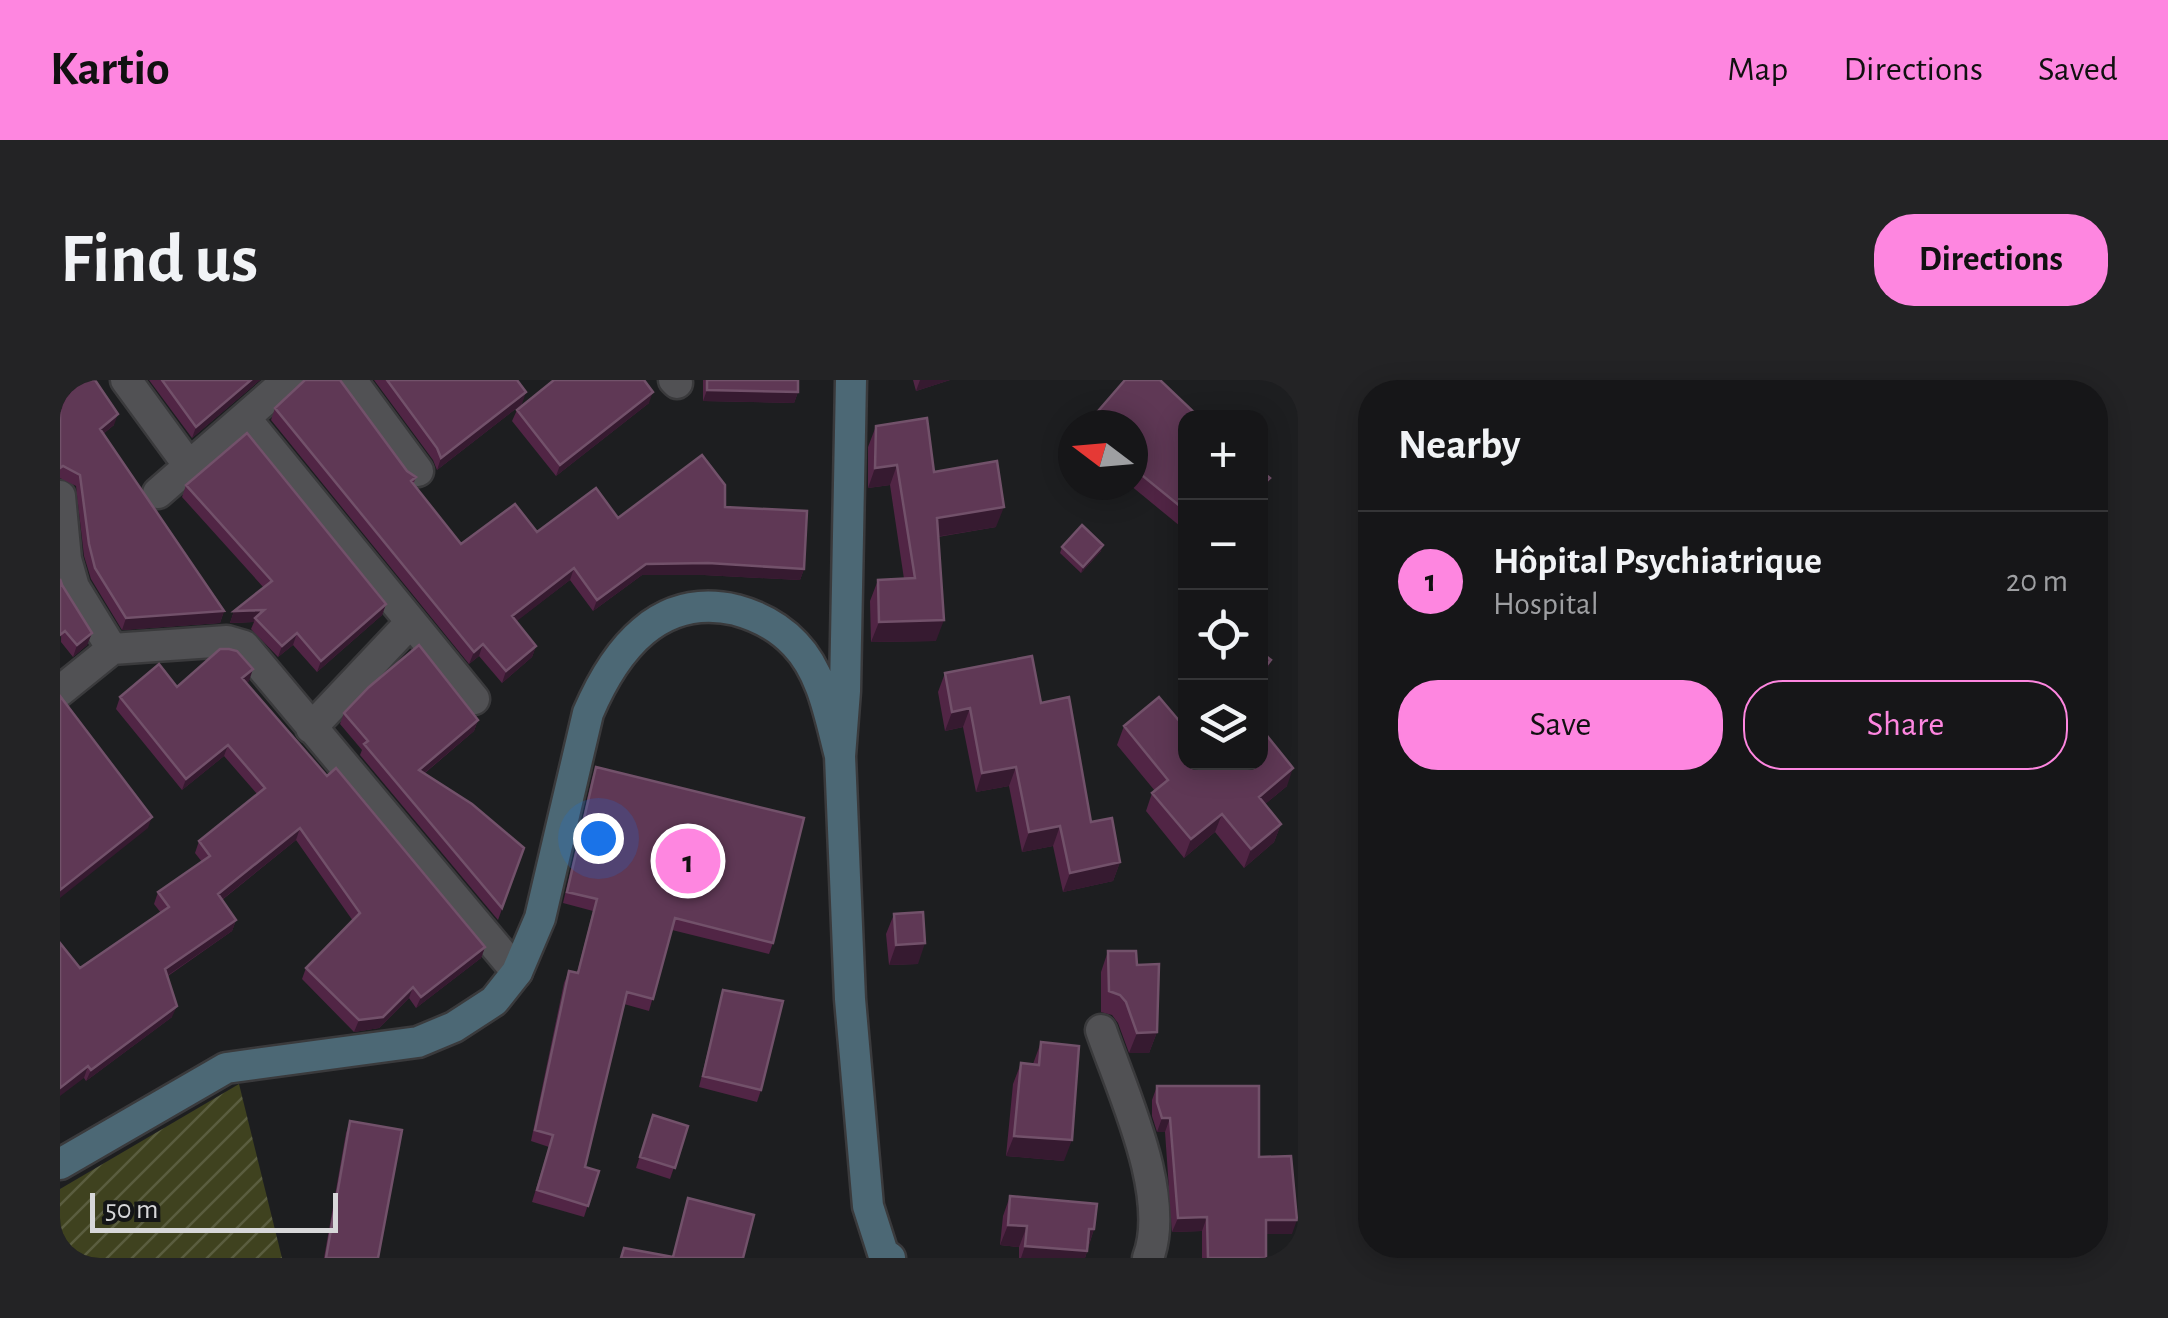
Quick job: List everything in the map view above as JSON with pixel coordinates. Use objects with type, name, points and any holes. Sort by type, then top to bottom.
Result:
[{"type":"main road","points":[[851,380],[840,756],[850,1000],[868,1206],[885,1256]]},
{"type":"main road","points":[[60,1164],[226,1068],[418,1042],[454,1027],[494,1001],[517,972],[540,918],[588,713],[609,672],[648,626],[668,614],[706,606],[745,613],[781,631],[797,645],[813,669],[840,756]]},
{"type":"street","points":[[126,380],[189,466]]},
{"type":"street","points":[[158,493],[288,380]]},
{"type":"street","points":[[351,380],[418,472]]},
{"type":"street","points":[[245,418],[474,699]]},
{"type":"street","points":[[60,496],[66,558],[74,587],[112,649]]},
{"type":"street","points":[[311,728],[411,622]]},
{"type":"street","points":[[60,691],[112,649],[227,640],[244,646],[517,972]]},
{"type":"street","points":[[1102,1030],[1153,1181],[1154,1226],[1148,1258]]},
{"type":"green space","points":[[239,1084],[282,1258],[60,1258],[60,1189]]},
{"type":"building","points":[[60,380],[95,380],[118,414],[100,429],[224,611],[126,618],[95,568],[80,475],[60,468]]},
{"type":"building","points":[[162,380],[251,380],[196,427]]},
{"type":"building","points":[[305,380],[340,380],[407,471],[416,477],[411,481],[461,544],[515,504],[537,532],[596,488],[618,518],[702,455],[725,485],[725,507],[807,511],[804,569],[646,564],[597,600],[574,568],[512,616],[536,646],[506,671],[483,644],[474,652],[275,408]]},
{"type":"building","points":[[387,380],[517,380],[526,392],[441,458]]},
{"type":"building","points":[[554,380],[644,380],[653,392],[560,465],[517,410]]},
{"type":"building","points":[[707,380],[798,380],[798,392],[707,390]]},
{"type":"building","points":[[1125,380],[1160,380],[1192,410],[1178,410],[1178,505],[1148,480],[1148,410],[1099,410]]},
{"type":"building","points":[[927,418],[934,472],[997,461],[1004,507],[937,518],[944,620],[879,622],[878,580],[915,578],[897,465],[875,468],[876,426]]},
{"type":"building","points":[[247,433],[386,604],[321,661],[297,633],[282,646],[255,618],[264,610],[234,611],[272,581],[186,485]]},
{"type":"building","points":[[1082,525],[1103,545],[1083,567],[1062,547]]},
{"type":"building","points":[[60,579],[92,633],[77,645],[65,631],[60,635]]},
{"type":"building","points":[[419,645],[478,720],[419,770],[472,804],[524,848],[502,908],[364,744],[368,741],[344,713]]},
{"type":"building","points":[[220,649],[237,651],[253,669],[242,678],[327,776],[336,768],[485,947],[421,997],[413,987],[383,1017],[359,1020],[306,968],[360,913],[300,828],[218,894],[236,920],[165,969],[177,1006],[91,1070],[88,1066],[60,1088],[60,943],[80,968],[169,907],[158,892],[210,856],[199,841],[265,788],[228,745],[186,779],[120,697],[159,664],[177,687]]},
{"type":"building","points":[[1032,656],[1041,703],[1069,697],[1091,822],[1112,818],[1120,862],[1070,873],[1060,826],[1029,832],[1016,767],[982,773],[970,708],[952,712],[945,673]]},
{"type":"building","points":[[60,696],[152,817],[60,890]]},
{"type":"building","points":[[1159,697],[1178,720],[1178,770],[1268,770],[1268,737],[1293,768],[1259,797],[1281,824],[1251,849],[1222,814],[1191,839],[1152,793],[1168,780],[1124,726]]},
{"type":"building","points":[[596,767],[804,818],[773,943],[675,918],[653,999],[627,992],[585,1167],[599,1171],[588,1206],[537,1190],[553,1135],[535,1130],[569,971],[578,973],[597,899],[567,892]]},
{"type":"building","points":[[923,912],[925,943],[896,945],[894,914]]},
{"type":"building","points":[[1108,951],[1136,951],[1137,965],[1159,964],[1157,1032],[1137,1033],[1126,1002],[1109,991]]},
{"type":"building","points":[[723,990],[783,1001],[761,1090],[703,1076]]},
{"type":"building","points":[[1041,1042],[1079,1046],[1072,1140],[1014,1136],[1021,1063],[1039,1065]]},
{"type":"building","points":[[1157,1086],[1259,1086],[1259,1157],[1291,1156],[1297,1220],[1266,1220],[1266,1258],[1208,1258],[1207,1217],[1178,1218],[1170,1118],[1162,1118]]},
{"type":"building","points":[[653,1115],[688,1126],[675,1168],[640,1157]]},
{"type":"building","points":[[350,1121],[402,1130],[378,1258],[326,1258]]},
{"type":"building","points":[[1010,1196],[1097,1204],[1087,1251],[1025,1246],[1027,1226],[1008,1225]]},
{"type":"building","points":[[688,1198],[754,1215],[743,1258],[621,1258],[624,1248],[673,1257]]},
{"type":"place","name":"Hôpital Psychiatrique","points":[[688,861]]}]
